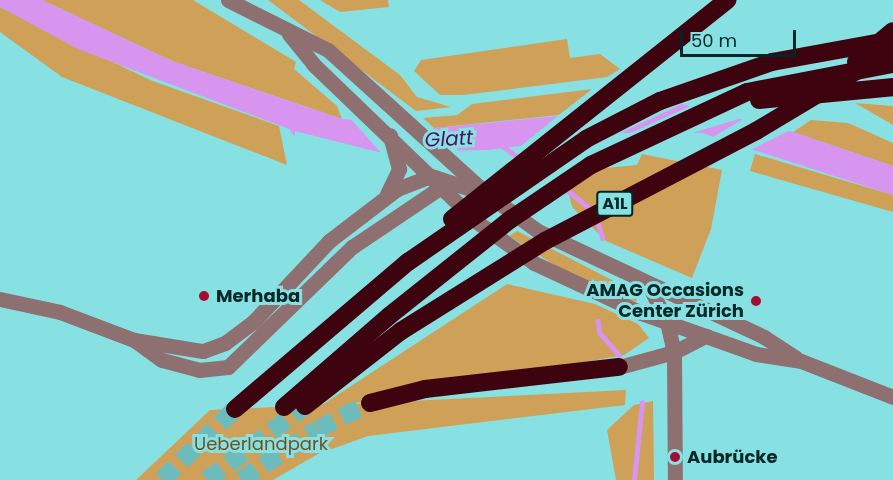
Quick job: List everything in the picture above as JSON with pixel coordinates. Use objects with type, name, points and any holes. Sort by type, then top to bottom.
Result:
[{"type":"highway","points":[[235,409],[408,262],[474,198],[728,0]]},
{"type":"highway","name":"A1L","points":[[833,84],[893,31]]},
{"type":"highway","points":[[408,262],[586,139],[660,101],[772,62],[893,40]]},
{"type":"highway","name":"A1L","points":[[305,406],[401,331],[527,252],[893,49]]},
{"type":"highway","name":"A1L","points":[[284,407],[388,316],[579,172],[710,110],[793,87],[893,64]]},
{"type":"highway","name":"A1L","points":[[793,87],[893,87]]},
{"type":"highway","points":[[370,403],[425,389],[618,367]]},
{"type":"street","points":[[228,0],[289,34],[328,50],[396,108],[488,195],[571,251],[764,337],[801,361],[893,397]]},
{"type":"street","points":[[289,34],[390,135],[534,263],[667,322],[756,354],[801,361]]},
{"type":"street","points":[[387,195],[399,169],[390,135]]},
{"type":"street","points":[[434,144],[436,176]]},
{"type":"street","points":[[134,340],[162,360],[199,370],[228,367],[352,247],[436,176]]},
{"type":"street","points":[[0,299],[60,312],[134,340],[194,351],[225,344],[334,237],[387,195],[436,176],[488,195]]},
{"type":"street","points":[[649,286],[667,322],[674,352],[675,480]]},
{"type":"street","points":[[618,367],[674,352],[706,336]]},
{"type":"green space","points":[[42,0],[193,0],[296,62],[294,69],[337,106],[342,119],[172,61]]},
{"type":"green space","points":[[268,0],[299,0],[400,75],[417,97],[451,107],[416,111]]},
{"type":"green space","points":[[320,0],[388,0],[389,7],[340,12]]},
{"type":"green space","points":[[0,7],[150,80],[279,126],[287,165],[62,77],[0,32]]},
{"type":"green space","points":[[567,39],[570,58],[600,54],[620,69],[607,77],[463,95],[440,95],[414,71],[421,60]]},
{"type":"green space","points":[[592,89],[559,115],[434,128],[423,118],[457,115],[472,104]]},
{"type":"green space","points":[[855,103],[893,106],[893,125]]},
{"type":"green space","points":[[811,120],[848,123],[893,143],[893,166],[793,132]]},
{"type":"green space","points":[[642,154],[722,170],[711,229],[692,278],[606,241],[572,207],[564,172],[637,165]]},
{"type":"green space","points":[[755,154],[893,195],[893,212],[750,171]]},
{"type":"green space","points":[[517,231],[639,294],[636,302],[556,266],[509,236]]},
{"type":"green space","name":"Ueberlandpark","points":[[507,284],[595,304],[638,324],[649,338],[624,355],[350,404],[626,390],[625,405],[368,436],[318,454],[273,480],[136,480],[210,410],[322,405]]},
{"type":"green space","points":[[653,401],[654,480],[616,480],[607,430],[634,405]]},
{"type":"water","name":"Glatt","points":[[0,0],[42,0],[172,61],[342,119],[434,128],[682,104],[793,132],[893,166],[893,195],[702,133],[623,133],[487,150],[378,152],[295,131],[295,137],[289,129],[78,49],[0,7]]},
{"type":"pier","points":[[686,102],[612,137],[517,149],[564,111]]},
{"type":"pier","points":[[695,104],[748,116],[683,136],[624,136]]},
{"type":"pier","points":[[748,116],[792,129],[745,153],[710,139]]},
{"type":"pier","points":[[349,117],[430,125],[461,153],[383,155]]},
{"type":"waterway","points":[[501,145],[520,159]]},
{"type":"waterway","points":[[566,189],[592,210]]},
{"type":"waterway","points":[[597,220],[603,238]]},
{"type":"waterway","points":[[598,321],[600,333],[619,355]]},
{"type":"waterway","points":[[634,480],[642,402]]},
{"type":"tunnel","points":[[241,480],[318,429],[370,403]]},
{"type":"tunnel","points":[[207,480],[305,406]]},
{"type":"tunnel","points":[[162,480],[235,409]]},
{"type":"place","name":"Merhaba","points":[[204,296]]},
{"type":"place","name":"AMAG Occasions Center Zürich","points":[[756,301]]},
{"type":"place","name":"Aubrücke","points":[[675,457]]}]
